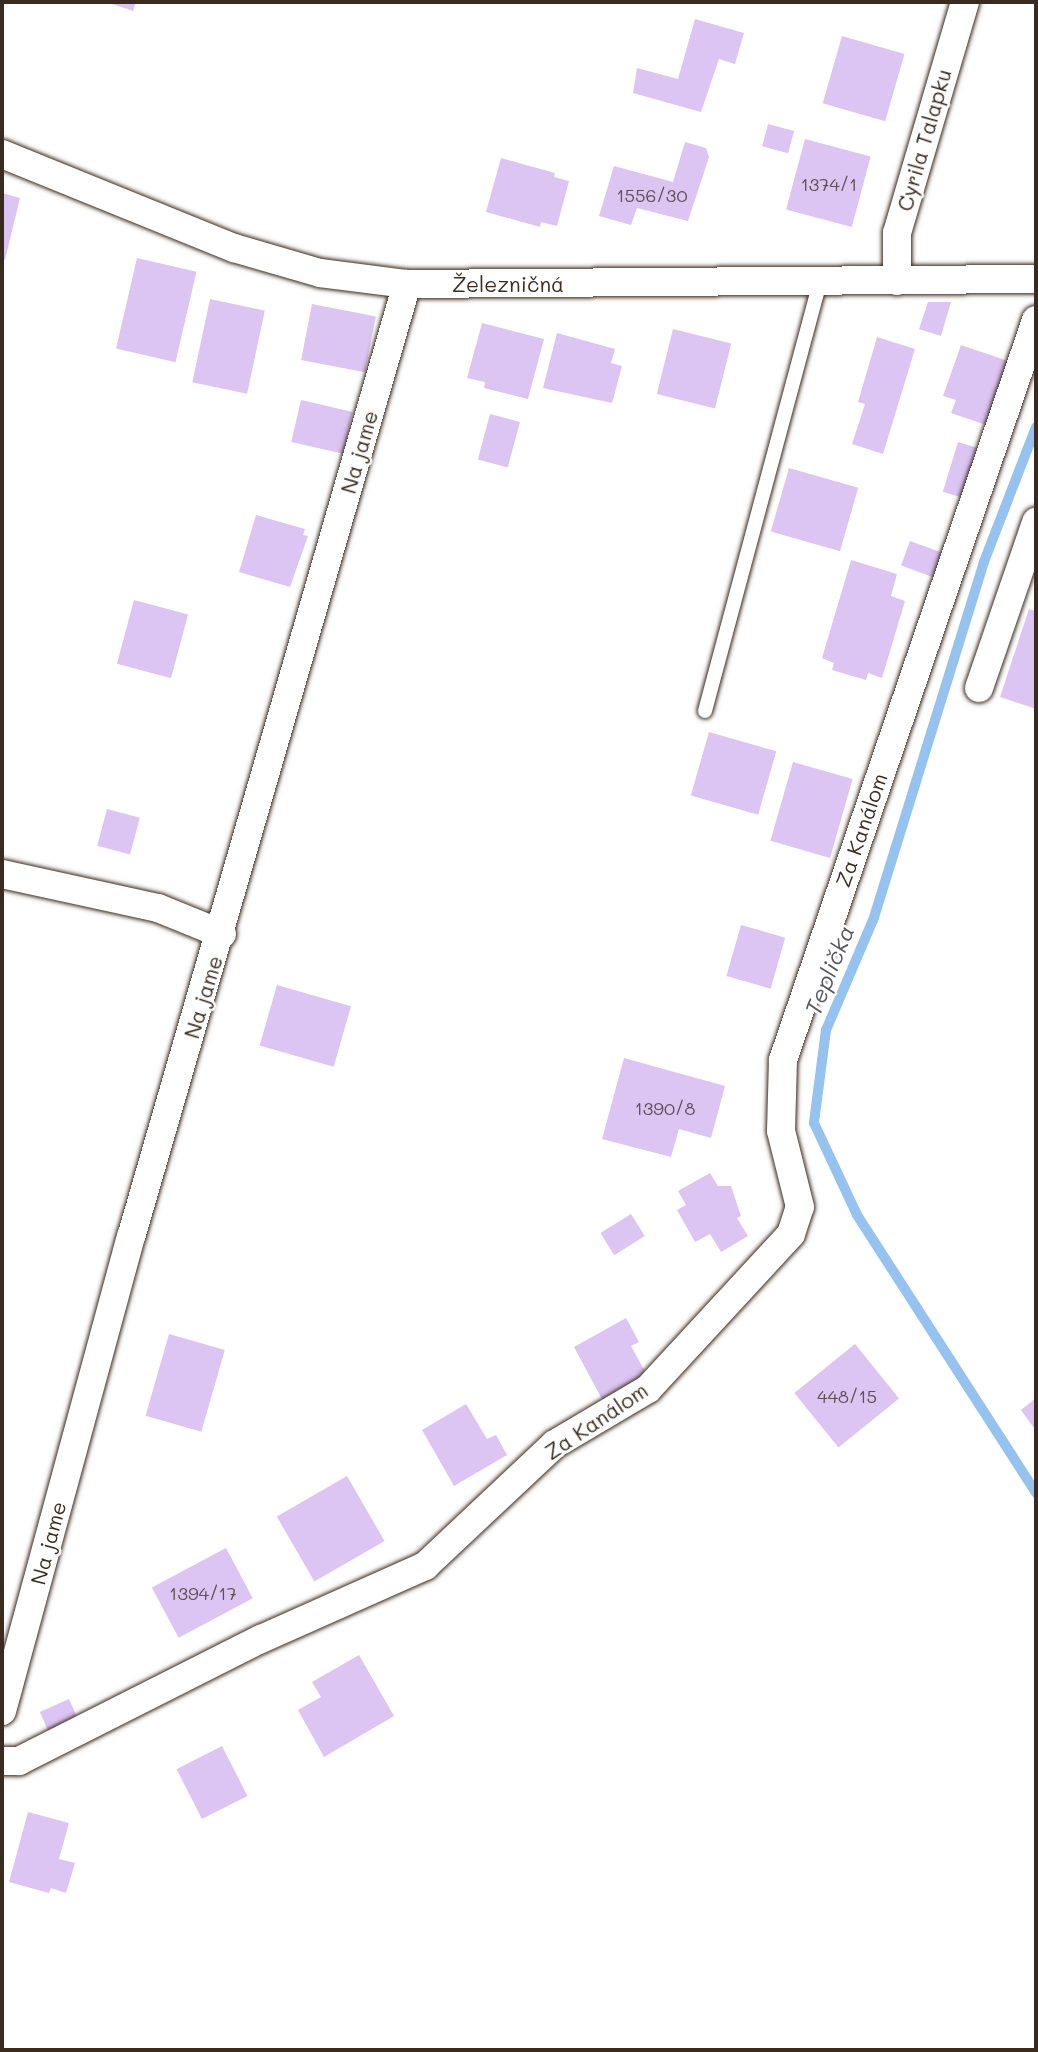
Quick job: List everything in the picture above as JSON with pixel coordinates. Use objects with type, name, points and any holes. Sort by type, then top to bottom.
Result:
[{"type":"street","name":"Cyrila Talapku","points":[[897,281],[897,233],[965,2]]},
{"type":"street","name":"Železničná","points":[[2,154],[234,248],[320,273],[407,284],[1036,279]]},
{"type":"street","name":"Na jame","points":[[2,1711],[132,1234],[222,934],[407,284]]},
{"type":"street","name":"Za Kanálom","points":[[2,1761],[19,1761],[261,1639],[425,1566],[555,1444],[648,1389],[791,1234],[800,1207],[781,1131],[783,1060],[1036,320]]},
{"type":"street","points":[[979,688],[1036,522]]},
{"type":"street","points":[[2,874],[158,908],[222,934]]},
{"type":"lane","points":[[705,711],[820,282]]},
{"type":"building","points":[[106,2],[136,2],[133,11]]},
{"type":"building","points":[[695,19],[744,33],[735,64],[719,59],[701,112],[633,93],[637,68],[678,79]]},
{"type":"building","points":[[842,36],[904,54],[885,121],[823,103]]},
{"type":"building","points":[[768,124],[794,131],[788,153],[762,146]]},
{"type":"building","points":[[805,139],[871,157],[852,227],[786,210]]},
{"type":"building","points":[[685,142],[706,148],[709,157],[688,221],[637,208],[631,225],[599,216],[614,166],[673,182]]},
{"type":"building","points":[[501,158],[555,173],[554,177],[569,181],[557,226],[541,222],[540,227],[486,212]]},
{"type":"building","points":[[2,193],[20,198],[5,260],[2,259]]},
{"type":"building","points":[[137,258],[196,272],[176,362],[116,349]]},
{"type":"building","points":[[210,299],[265,311],[247,394],[192,382]]},
{"type":"building","points":[[928,302],[951,302],[941,336],[919,329]]},
{"type":"building","points":[[312,304],[376,316],[365,372],[301,360]]},
{"type":"building","points":[[482,323],[544,339],[528,399],[484,388],[485,382],[467,378]]},
{"type":"building","points":[[673,329],[731,344],[715,409],[657,394]]},
{"type":"building","points":[[557,333],[615,349],[611,363],[622,366],[612,403],[543,388]]},
{"type":"building","points":[[877,337],[915,349],[883,454],[852,444],[865,404],[858,402]]},
{"type":"building","points":[[961,345],[1011,362],[989,426],[951,413],[956,400],[943,396]]},
{"type":"building","points":[[301,400],[353,412],[343,454],[291,442]]},
{"type":"building","points":[[490,414],[520,422],[508,467],[478,459]]},
{"type":"building","points":[[958,442],[981,449],[966,499],[943,492]]},
{"type":"building","points":[[789,468],[858,488],[840,551],[771,531]]},
{"type":"building","points":[[256,515],[305,529],[303,535],[308,536],[290,587],[239,572]]},
{"type":"building","points":[[910,541],[946,554],[937,578],[901,565]]},
{"type":"building","points":[[851,560],[897,574],[891,596],[905,601],[882,678],[868,673],[866,680],[832,670],[834,663],[822,658]]},
{"type":"building","points":[[134,600],[188,614],[171,678],[117,664]]},
{"type":"building","points":[[1029,609],[1036,611],[1036,709],[1000,697]]},
{"type":"building","points":[[709,732],[776,751],[758,815],[691,795]]},
{"type":"building","points":[[793,762],[853,779],[830,858],[770,841]]},
{"type":"building","points":[[107,809],[140,818],[130,855],[97,846]]},
{"type":"building","points":[[741,925],[785,938],[771,989],[726,976]]},
{"type":"building","points":[[277,985],[351,1006],[334,1067],[260,1046]]},
{"type":"building","points":[[624,1058],[725,1086],[711,1138],[679,1129],[671,1157],[602,1139]]},
{"type":"building","points":[[710,1173],[718,1186],[731,1186],[741,1216],[737,1218],[748,1236],[721,1252],[710,1234],[695,1242],[677,1210],[686,1205],[678,1191]]},
{"type":"building","points":[[631,1214],[645,1236],[614,1255],[600,1233]]},
{"type":"building","points":[[626,1318],[639,1342],[631,1346],[648,1377],[603,1401],[574,1347]]},
{"type":"building","points":[[169,1334],[225,1350],[201,1432],[146,1416]]},
{"type":"building","points":[[855,1344],[899,1398],[838,1447],[794,1393]]},
{"type":"building","points":[[1036,1398],[1036,1431],[1021,1410]]},
{"type":"building","points":[[466,1404],[487,1439],[496,1435],[507,1455],[454,1486],[422,1430]]},
{"type":"building","points":[[347,1476],[384,1541],[314,1581],[277,1516]]},
{"type":"building","points":[[226,1548],[253,1598],[179,1638],[152,1587]]},
{"type":"building","points":[[359,1655],[394,1716],[324,1757],[298,1710],[321,1697],[312,1682]]},
{"type":"building","points":[[69,1699],[78,1719],[49,1732],[40,1712]]},
{"type":"building","points":[[222,1746],[247,1796],[202,1819],[177,1769]]},
{"type":"building","points":[[28,1812],[69,1823],[59,1859],[75,1863],[66,1893],[51,1888],[49,1893],[9,1882]]},
{"type":"waterway","name":"Teplička","points":[[1036,427],[984,562],[873,920],[826,1030],[814,1123],[857,1215],[1036,1493]]}]
